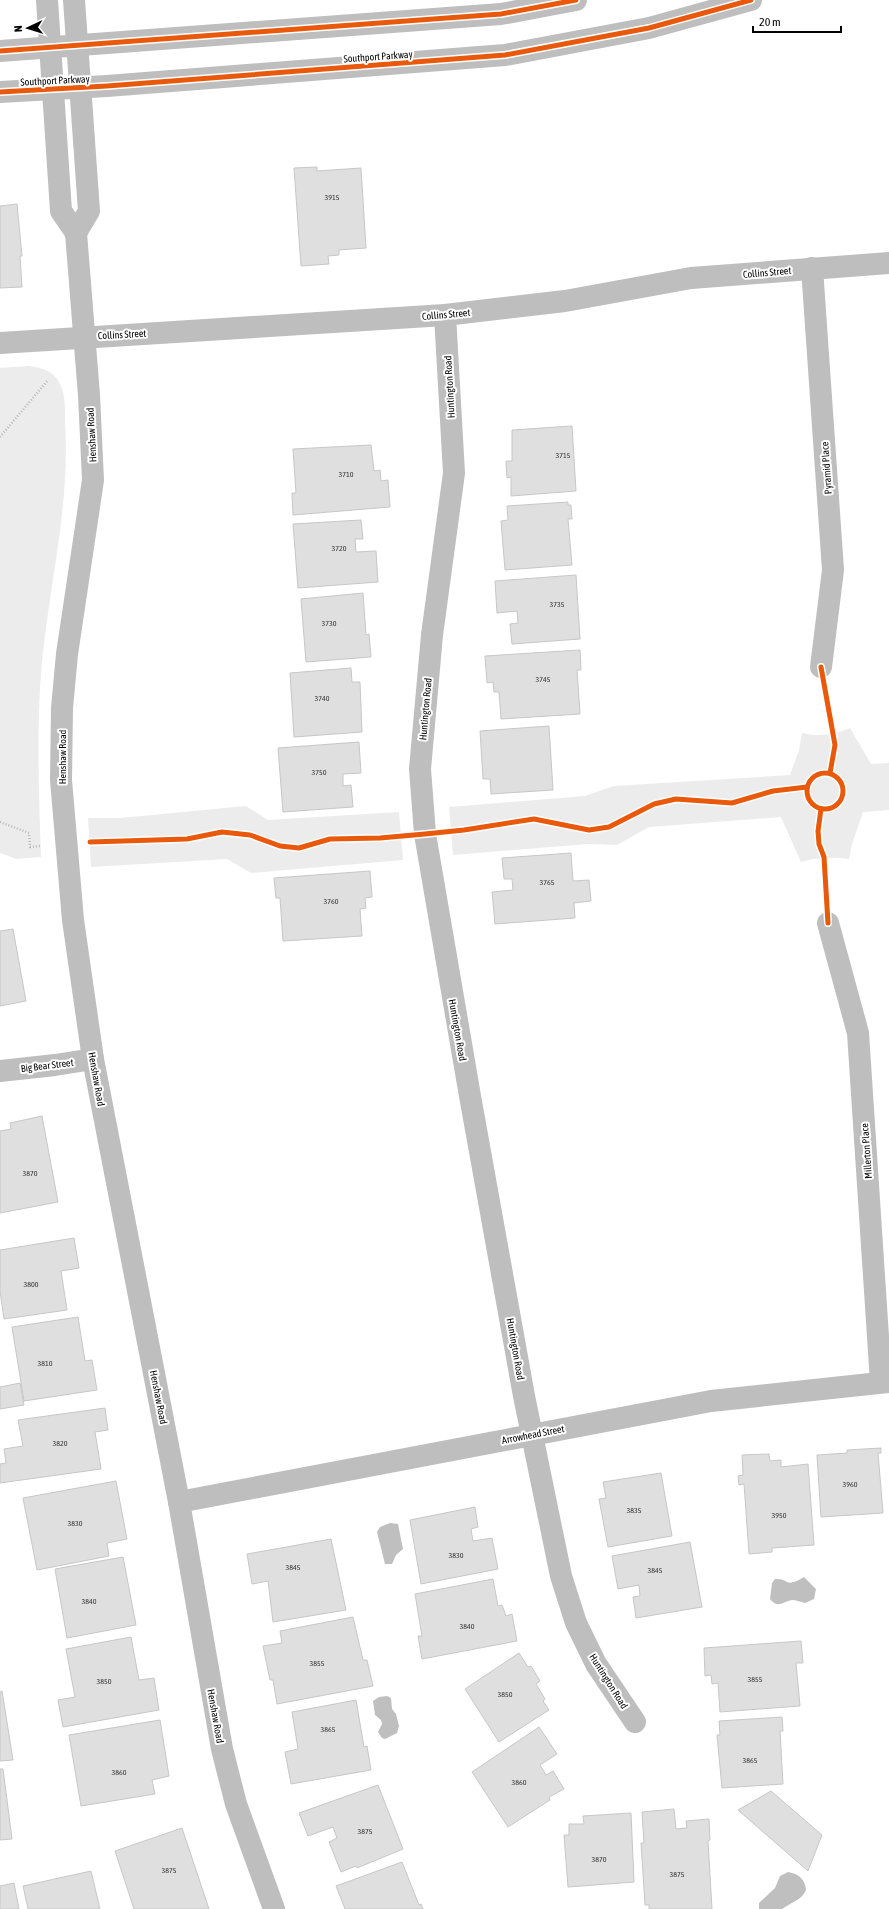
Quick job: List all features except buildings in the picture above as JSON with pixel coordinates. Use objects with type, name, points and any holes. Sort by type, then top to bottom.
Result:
[{"type":"street","name":"Henshaw Road","points":[[47,0],[61,211],[76,234],[89,395],[93,480],[67,654],[62,708],[61,780],[73,920],[93,1058],[179,1502],[222,1749],[236,1804],[274,1909]]},
{"type":"street","points":[[74,0],[89,211],[76,234]]},
{"type":"street","points":[[0,51],[501,14],[576,0]]},
{"type":"street","name":"Southport Parkway","points":[[0,92],[54,90],[505,55],[649,28],[751,0]]},
{"type":"street","name":"Collins Street","points":[[0,344],[84,337],[445,315],[566,301],[691,278],[889,262]]},
{"type":"street","name":"Pyramid Place","points":[[812,268],[833,570],[821,667]]},
{"type":"street","name":"Huntington Road","points":[[445,315],[454,473],[432,635],[420,769],[425,834],[531,1434],[561,1576],[576,1622],[596,1664],[635,1722]]},
{"type":"street","name":"Millerton Place","points":[[828,923],[858,1033],[885,1382]]},
{"type":"street","name":"Big Bear Street","points":[[0,1071],[55,1065],[93,1058]]},
{"type":"street","name":"Arrowhead Street","points":[[179,1502],[711,1401],[885,1382]]},
{"type":"path","points":[[0,437],[48,380]]},
{"type":"path","points":[[0,822],[29,833],[30,847],[43,846]]},
{"type":"shaded area","points":[[28,366],[47,370],[60,384],[65,404],[66,456],[61,522],[47,622],[40,688],[38,751],[41,857],[17,859],[0,853],[0,368]]},
{"type":"shaded area","points":[[850,728],[871,764],[889,763],[889,810],[863,812],[852,844],[849,859],[825,858],[801,862],[781,817],[649,827],[617,845],[588,844],[453,855],[449,807],[585,796],[614,786],[790,775],[799,750],[802,733],[827,735]]},
{"type":"shaded area","points":[[246,806],[268,820],[399,812],[403,860],[251,873],[227,859],[91,867],[88,818],[120,818]]},
{"type":"shaded area","points":[[390,1523],[398,1524],[403,1549],[396,1555],[392,1564],[385,1564],[377,1532],[380,1527]]},
{"type":"shaded area","points":[[804,1577],[816,1589],[814,1599],[805,1603],[792,1600],[775,1604],[770,1599],[772,1583],[775,1579],[780,1579],[790,1583]]},
{"type":"shaded area","points":[[387,1696],[391,1698],[392,1709],[396,1714],[399,1726],[397,1733],[385,1739],[382,1738],[378,1732],[382,1724],[381,1720],[375,1715],[373,1701],[379,1697]]},
{"type":"shaded area","points":[[788,1872],[795,1874],[803,1880],[806,1890],[804,1894],[799,1899],[782,1909],[759,1909],[759,1903],[775,1888],[780,1876]]},
{"type":"cycle path","points":[[0,51],[501,14],[576,0]]},
{"type":"cycle path","points":[[0,92],[107,86],[505,55],[649,28],[751,0]]},
{"type":"cycle path","points":[[821,667],[835,745],[830,773]]},
{"type":"cycle path","points":[[829,773],[838,778],[842,784],[843,791],[842,798],[838,804],[829,809],[821,809],[812,804],[808,798],[807,787],[812,778],[818,774],[829,773]]},
{"type":"cycle path","points":[[90,842],[187,839],[222,832],[250,835],[280,846],[299,848],[330,839],[380,838],[425,834],[464,830],[534,819],[589,830],[609,827],[654,804],[676,799],[732,803],[773,791],[807,787]]},
{"type":"cycle path","points":[[821,809],[818,831],[819,844],[824,857],[828,923]]}]
